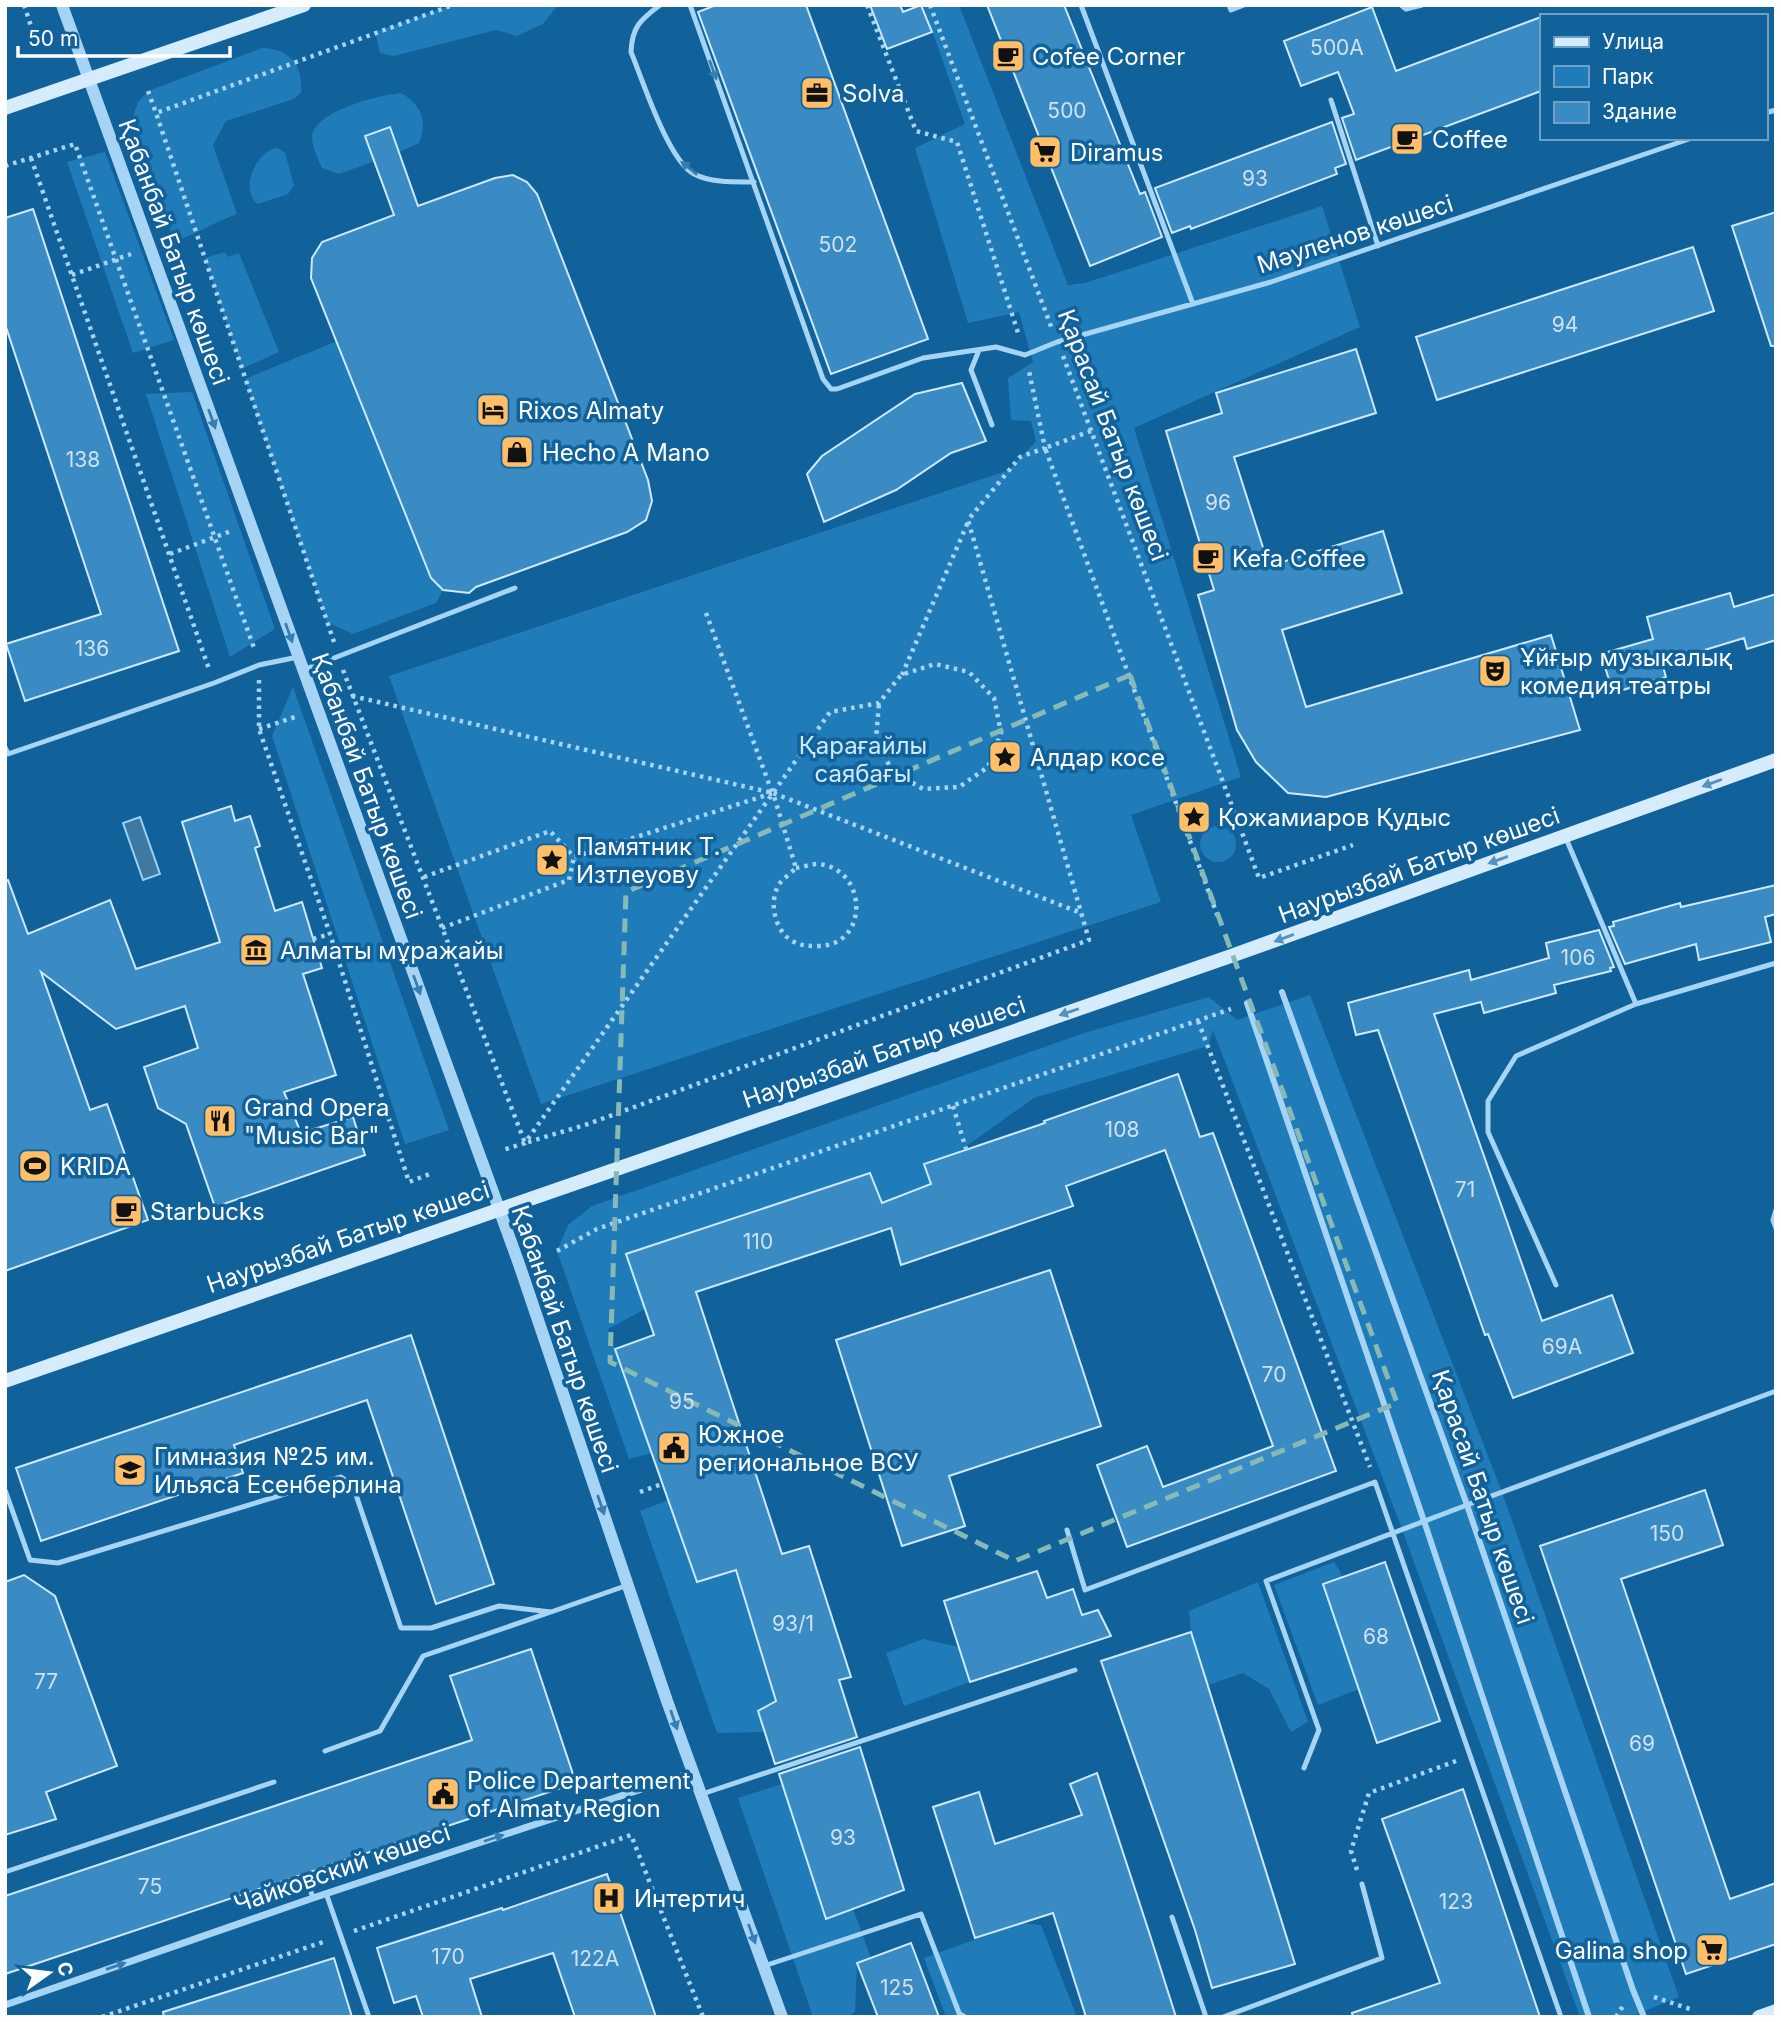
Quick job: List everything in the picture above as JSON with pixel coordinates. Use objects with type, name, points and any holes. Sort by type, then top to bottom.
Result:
[{"type":"main road","points":[[5,108],[304,5]]},
{"type":"main road","name":"Наурызбай Батыр көшесі","points":[[5,1381],[1218,961],[1776,760]]},
{"type":"main road","points":[[1759,2017],[1776,2011]]},
{"type":"street","name":"Қабанбай Батыр көшесі","points":[[62,5],[519,1264],[693,1772],[782,2017]]},
{"type":"street","name":"Қарасай Батыр көшесі","points":[[1282,992],[1467,1504],[1644,2017]]},
{"type":"street","points":[[1247,1003],[1424,1521],[1589,2017]]},
{"type":"street","name":"Чайковский көшесі","points":[[5,2005],[313,1898],[693,1772]]},
{"type":"lane","points":[[660,5],[642,18],[632,35],[631,52],[671,149],[694,174],[718,181],[754,182]]},
{"type":"lane","points":[[690,5],[826,385],[831,389],[837,388],[923,358],[996,347],[1025,355]]},
{"type":"lane","points":[[1081,5],[1193,304]]},
{"type":"lane","points":[[1229,5],[1231,10],[1244,5]]},
{"type":"lane","points":[[1401,5],[1406,9],[1422,5]]},
{"type":"lane","points":[[1331,100],[1378,246]]},
{"type":"lane","name":"Мәуленов көшесі","points":[[1025,355],[1058,342],[1272,282],[1686,140]]},
{"type":"lane","points":[[979,350],[971,370],[992,425]]},
{"type":"lane","points":[[303,670],[515,588]]},
{"type":"lane","points":[[5,747],[7,755],[259,665],[298,657]]},
{"type":"lane","points":[[1565,836],[1636,1004]]},
{"type":"lane","points":[[1556,1285],[1488,1132],[1488,1101],[1516,1056],[1636,1004],[1776,962]]},
{"type":"lane","points":[[1776,1210],[1773,1220],[1776,1228]]},
{"type":"lane","points":[[1304,1769],[1319,1730],[1266,1581],[1776,1391]]},
{"type":"lane","points":[[5,1490],[30,1560],[58,1563],[341,1477],[353,1486],[401,1628],[431,1628],[499,1606],[551,1612]]},
{"type":"lane","points":[[1067,1530],[1085,1590],[1376,1482],[1561,2017]]},
{"type":"lane","points":[[325,1751],[380,1731],[423,1656],[628,1585]]},
{"type":"lane","points":[[702,1794],[1075,1670]]},
{"type":"lane","points":[[5,1872],[274,1782]]},
{"type":"lane","points":[[307,1880],[313,1898]]},
{"type":"lane","points":[[1223,2017],[1382,1958],[1362,1884]]},
{"type":"lane","points":[[326,1894],[369,2017]]},
{"type":"lane","points":[[764,1966],[921,1914],[959,2013],[965,2017]]},
{"type":"lane","points":[[1172,1917],[1206,2017]]},
{"type":"path","points":[[24,5],[32,26]]},
{"type":"path","points":[[156,113],[453,5]]},
{"type":"path","points":[[867,5],[916,131],[957,142],[1025,355],[1045,448],[1218,917]]},
{"type":"path","name":"Қарасай Батыр көшесі","points":[[930,5],[1259,878],[1353,845]]},
{"type":"path","points":[[148,91],[352,696],[525,1143]]},
{"type":"path","points":[[5,166],[75,144]]},
{"type":"path","points":[[31,158],[214,683]]},
{"type":"path","points":[[72,275],[150,246]]},
{"type":"path","points":[[901,675],[935,664],[970,672],[994,698],[1001,733],[988,766],[958,787],[923,789],[892,771],[876,739],[879,703],[901,675],[968,520],[1020,457],[1091,431]]},
{"type":"path","points":[[503,1150],[588,1124],[1089,940],[968,520]]},
{"type":"path","points":[[170,554],[250,524]]},
{"type":"path","points":[[706,613],[773,793],[796,868]]},
{"type":"path","points":[[352,696],[773,793],[1081,914]]},
{"type":"path","points":[[525,1143],[830,712],[879,703]]},
{"type":"path","points":[[259,729],[295,717]]},
{"type":"path","points":[[574,857],[773,793]]},
{"type":"path","points":[[424,877],[550,831],[574,857]]},
{"type":"path","points":[[442,928],[569,880],[574,857]]},
{"type":"path","points":[[817,864],[836,870],[851,884],[857,902],[854,922],[845,936],[829,946],[802,946],[787,938],[778,926],[773,907],[779,884],[796,868],[817,864]]},
{"type":"path","points":[[313,939],[330,934]]},
{"type":"path","points":[[557,1251],[597,1229],[1247,1003]]},
{"type":"path","points":[[1198,1021],[1376,1482]]},
{"type":"path","points":[[953,1106],[966,1149]]},
{"type":"path","points":[[409,1182],[430,1174]]},
{"type":"path","points":[[640,1492],[662,1484]]},
{"type":"path","points":[[1362,1884],[1351,1852],[1369,1793],[1470,1756]]},
{"type":"path","points":[[102,2017],[631,1835],[703,2017]]},
{"type":"path","points":[[1633,1990],[1693,2010]]},
{"type":"highlighted area","points":[[1130,675],[1397,1403],[1015,1561],[610,1362],[626,892]]},
{"type":"green space","points":[[453,5],[558,5],[543,24],[517,36],[496,30],[394,56],[380,53],[375,32]]},
{"type":"green space","name":"Қарағайлы саябағы","points":[[923,5],[959,5],[1068,285],[1085,283],[1322,206],[1360,327],[1134,428],[1241,777],[1131,815],[1161,902],[541,1104],[389,676],[1009,470],[1036,441],[1031,421],[1011,420],[1008,378],[1033,362],[1019,312],[968,323],[915,148],[965,124]]},
{"type":"green space","points":[[262,48],[280,51],[293,60],[300,73],[301,92],[294,99],[226,121],[213,145],[237,214],[174,242],[131,122],[138,102],[148,91]]},
{"type":"green space","points":[[401,93],[414,102],[421,114],[423,127],[419,143],[399,152],[390,128],[366,136],[375,161],[339,174],[322,168],[312,137],[315,128],[324,119],[349,106]]},
{"type":"green space","points":[[278,148],[285,153],[294,185],[288,194],[258,204],[252,198],[250,189],[253,171],[263,155]]},
{"type":"green space","points":[[105,152],[174,340],[133,353],[67,162]]},
{"type":"green space","points":[[225,252],[228,257],[239,253],[279,352],[242,369],[205,258]]},
{"type":"green space","points":[[337,341],[443,590],[436,603],[353,634],[327,622],[245,379]]},
{"type":"green space","points":[[192,392],[275,629],[230,657],[146,394]]},
{"type":"green space","points":[[293,687],[449,1130],[405,1144],[272,736]]},
{"type":"green space","points":[[1218,826],[1230,832],[1236,844],[1230,856],[1218,862],[1206,856],[1200,844],[1206,832]]},
{"type":"green space","points":[[1310,995],[1502,1492],[1679,1997],[1631,2017],[1580,2017],[1400,1524],[1213,1030],[1208,1046],[1034,1098],[958,1152],[925,1164],[931,1184],[882,1203],[870,1173],[627,1254],[645,1309],[608,1329],[652,1453],[629,1459],[557,1251],[568,1225],[592,1206],[1084,1033],[1209,997],[1237,1020]]},
{"type":"green space","points":[[668,1500],[736,1570],[776,1701],[758,1711],[765,1732],[717,1733],[640,1511]]},
{"type":"green space","points":[[1334,1562],[1343,1577],[1323,1584],[1359,1689],[1318,1705],[1274,1585]]},
{"type":"green space","points":[[1258,1582],[1308,1722],[1291,1732],[1269,1689],[1243,1673],[1208,1685],[1191,1632],[1189,1611]]},
{"type":"green space","points":[[923,1639],[959,1647],[970,1682],[904,1706],[886,1653]]},
{"type":"green space","points":[[782,1784],[826,1919],[853,1909],[871,1958],[857,1963],[855,2012],[846,2017],[813,2017],[738,1798]]},
{"type":"green space","points":[[1021,1923],[1041,1925],[1077,2017],[946,2017],[924,1958]]},
{"type":"shaded area","points":[[140,817],[160,874],[143,880],[123,823]]},
{"type":"building","points":[[716,5],[806,5],[928,339],[831,374],[698,12]]},
{"type":"building","points":[[870,5],[900,5],[903,12],[921,5],[932,32],[887,49]]},
{"type":"building","points":[[987,5],[1064,5],[1140,194],[1145,192],[1162,237],[1090,266]]},
{"type":"building","points":[[1372,7],[1396,71],[1540,17],[1540,91],[1356,160],[1342,118],[1354,114],[1338,72],[1301,86],[1284,41]]},
{"type":"building","points":[[1332,122],[1346,164],[1335,168],[1337,174],[1191,229],[1190,226],[1172,233],[1155,188]]},
{"type":"building","name":"Rixos Almaty","points":[[390,127],[418,206],[495,178],[513,175],[527,182],[537,194],[648,480],[652,501],[646,520],[627,532],[476,587],[469,593],[443,590],[431,578],[311,278],[312,258],[322,242],[394,215],[365,136]]},
{"type":"building","points":[[33,209],[179,651],[25,701],[6,644],[101,614],[5,324],[5,218]]},
{"type":"building","points":[[1776,212],[1776,346],[1771,346],[1732,226]]},
{"type":"building","points":[[1693,247],[1714,311],[1437,400],[1416,337]]},
{"type":"building","points":[[1356,349],[1376,413],[1234,457],[1269,566],[1383,531],[1402,593],[1282,630],[1306,707],[1551,635],[1580,730],[1326,797],[1288,793],[1256,762],[1237,730],[1198,595],[1214,590],[1166,431],[1222,413],[1216,393]]},
{"type":"building","points":[[962,383],[986,441],[951,453],[896,490],[824,522],[807,474],[822,456],[915,394]]},
{"type":"building","points":[[1730,593],[1734,607],[1776,594],[1776,640],[1747,649],[1744,638],[1662,663],[1666,677],[1613,693],[1601,654],[1653,639],[1647,617]]},
{"type":"building","points":[[231,806],[235,821],[250,816],[260,846],[255,848],[275,911],[302,902],[322,968],[303,974],[336,1075],[284,1092],[301,1133],[353,1117],[365,1155],[215,1207],[186,1124],[158,1108],[144,1067],[198,1048],[185,1006],[116,1029],[41,972],[90,1110],[107,1104],[148,1220],[5,1271],[5,881],[8,880],[28,934],[110,900],[136,969],[220,942],[182,822]]},
{"type":"building","points":[[1776,885],[1776,914],[1765,917],[1771,942],[1699,960],[1696,944],[1625,964],[1609,927],[1614,926],[1613,922],[1680,903],[1681,907]]},
{"type":"building","points":[[1599,930],[1614,967],[1610,968],[1611,971],[1554,985],[1556,993],[1484,1013],[1481,1002],[1434,1014],[1542,1321],[1612,1295],[1633,1353],[1513,1398],[1488,1334],[1485,1335],[1378,1030],[1356,1035],[1348,1003],[1469,970],[1471,980],[1549,958],[1546,943]]},
{"type":"building","points":[[1178,1074],[1200,1137],[1213,1133],[1336,1471],[1127,1547],[1097,1465],[1147,1446],[1163,1487],[1273,1446],[1165,1150],[1066,1186],[1073,1206],[901,1265],[891,1228],[696,1292],[782,1554],[809,1546],[851,1677],[839,1680],[857,1737],[775,1764],[758,1711],[776,1701],[736,1570],[697,1582],[615,1349],[654,1335],[626,1254],[870,1173],[882,1203],[931,1184],[924,1164]]},
{"type":"building","points":[[1050,1270],[1101,1426],[949,1476],[965,1526],[902,1546],[836,1340]]},
{"type":"building","name":"Гимназия №25 им. Ильяса Есенберлина","points":[[411,1335],[494,1584],[436,1604],[367,1400],[234,1445],[243,1473],[41,1541],[16,1468]]},
{"type":"building","points":[[1705,1490],[1723,1545],[1621,1579],[1730,1899],[1776,1883],[1776,1944],[1686,1974],[1540,1546]]},
{"type":"building","points":[[1385,1562],[1440,1721],[1377,1743],[1323,1584]]},
{"type":"building","points":[[1037,1571],[1047,1598],[1073,1589],[1082,1615],[1098,1610],[1111,1636],[970,1682],[944,1601]]},
{"type":"building","points":[[24,1575],[55,1596],[117,1766],[46,1792],[56,1819],[5,1835],[5,1582]]},
{"type":"building","points":[[1191,1632],[1295,1964],[1212,1988],[1195,1930],[1101,1661]]},
{"type":"building","points":[[531,1649],[576,1783],[5,1974],[5,1896],[472,1740],[450,1676]]},
{"type":"building","points":[[860,1747],[904,1890],[826,1919],[779,1774]]},
{"type":"building","points":[[1097,1773],[1176,2017],[1086,2017],[1053,1913],[975,1938],[933,1807],[979,1792],[995,1844],[1082,1815],[1070,1784]]},
{"type":"building","points":[[1463,1789],[1540,2017],[1353,2017],[1352,2013],[1440,1983],[1382,1819]]},
{"type":"building","points":[[607,1874],[656,2017],[575,2017],[553,1953],[470,1979],[482,2017],[423,2017],[416,1996],[394,2003],[377,1948],[502,1908],[503,1910]]},
{"type":"building","points":[[911,1943],[939,2017],[878,2017],[857,1963]]},
{"type":"building","points":[[334,1958],[352,2017],[164,2017],[163,2012]]},
{"type":"place","name":"Cofee Corner","points":[[1008,56]]},
{"type":"place","name":"Solva","points":[[817,93]]},
{"type":"place","name":"Coffee","points":[[1407,139]]},
{"type":"place","name":"Diramus","points":[[1045,152]]},
{"type":"place","name":"Rixos Almaty","points":[[493,410]]},
{"type":"place","name":"Hecho A Mano","points":[[517,452]]},
{"type":"place","name":"Kefa Coffee","points":[[1208,558]]},
{"type":"place","name":"Ұйғыр музыкалық комедия театры","points":[[1495,671]]},
{"type":"place","name":"Алдар косе","points":[[1005,757]]},
{"type":"place","name":"Қожамиаров Қудыс","points":[[1194,817]]},
{"type":"place","name":"Памятник Т. Изтлеуову","points":[[552,860]]},
{"type":"place","name":"Алматы мұражайы","points":[[256,950]]},
{"type":"place","name":"Grand Opera \"Music Bar\"","points":[[220,1121]]},
{"type":"place","name":"KRIDA","points":[[35,1166]]},
{"type":"place","name":"Starbucks","points":[[126,1211]]},
{"type":"place","name":"Южное региональное ВСУ","points":[[674,1448]]},
{"type":"place","name":"Гимназия №25 им. Ильяса Есенберлина","points":[[130,1470]]},
{"type":"place","name":"Police Departement of Almaty Region","points":[[443,1794]]},
{"type":"place","name":"Интертич","points":[[609,1898]]},
{"type":"place","name":"Galina shop","points":[[1712,1950]]}]
